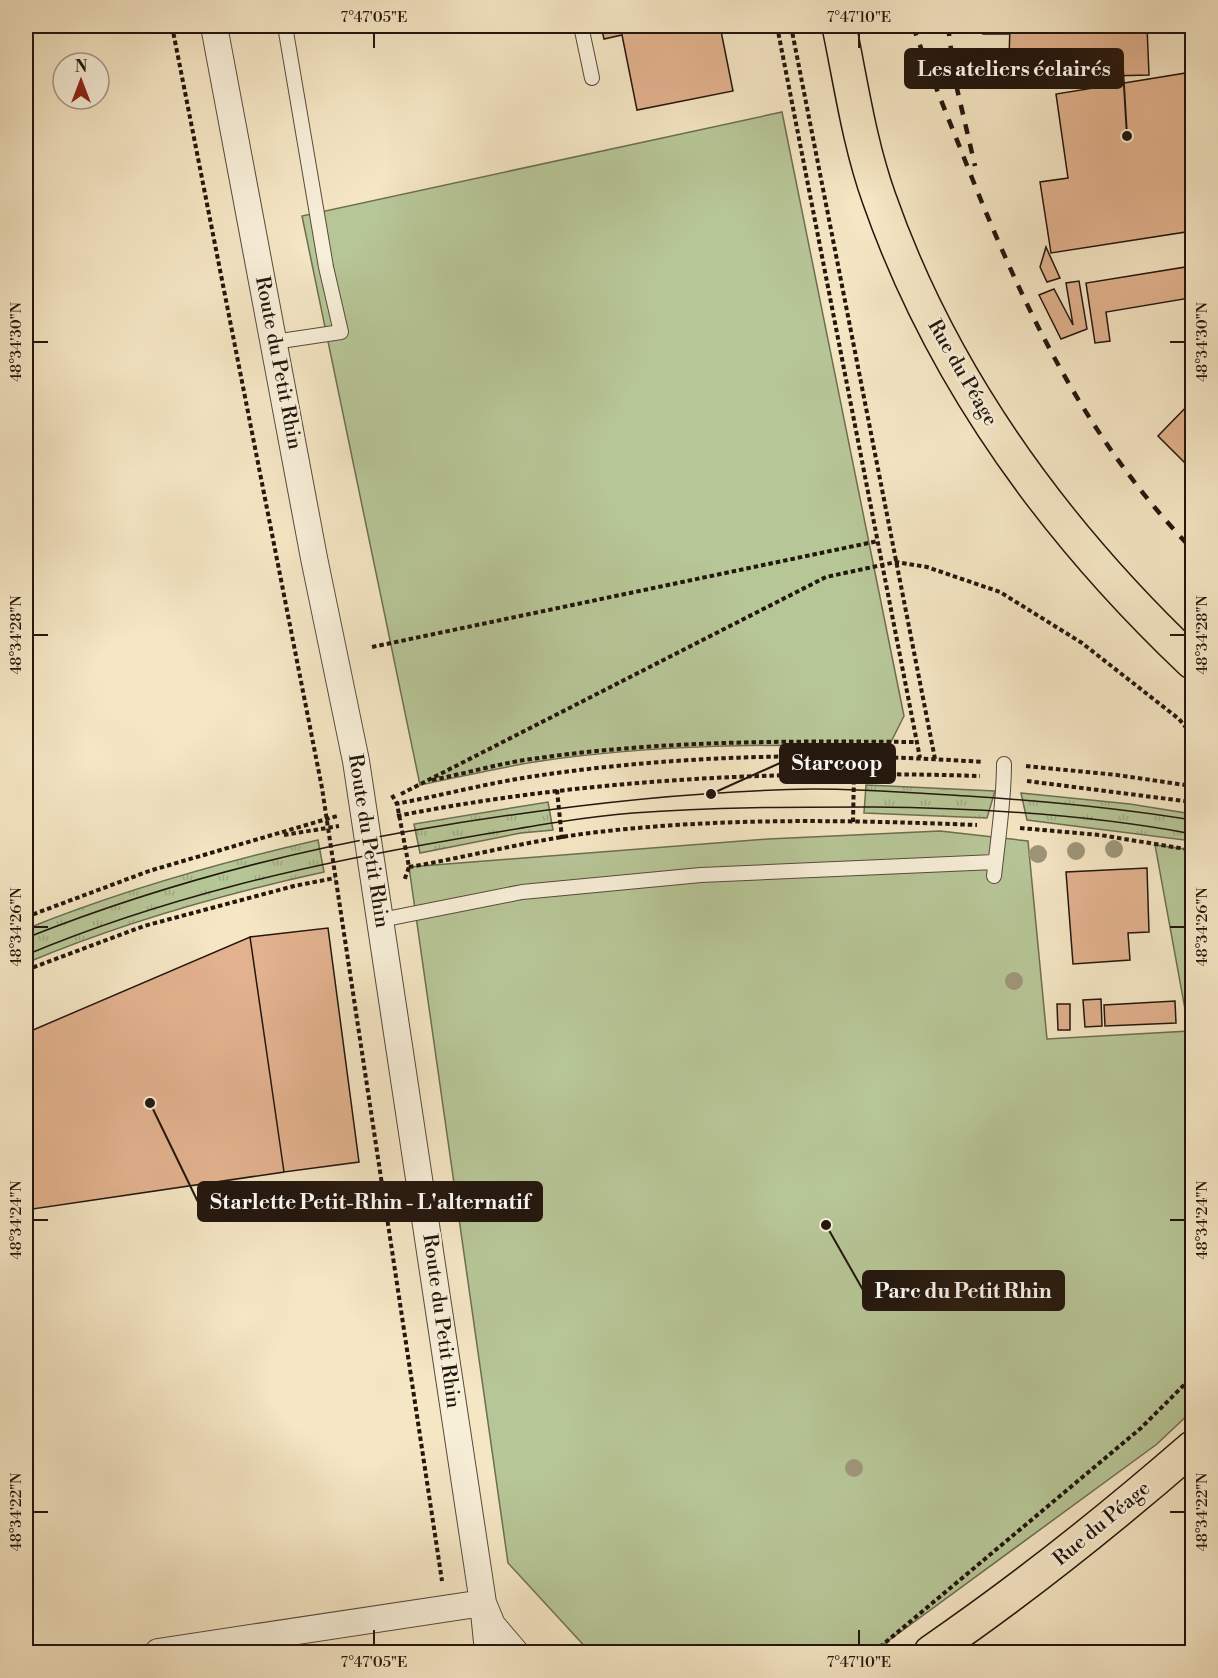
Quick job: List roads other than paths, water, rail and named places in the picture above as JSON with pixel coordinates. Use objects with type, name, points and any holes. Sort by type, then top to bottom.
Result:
[{"type":"main road","name":"Rue du Péage","points":[[839,26],[859,123],[878,196],[912,282],[946,350],[982,412],[1027,478],[1082,549],[1136,609],[1192,662]]},
{"type":"main road","name":"Rue du Péage","points":[[931,1653],[1011,1598],[1088,1538],[1192,1448]]},
{"type":"main road","name":"Rue du Péage","points":[[965,1653],[1011,1598]]},
{"type":"street","name":"Route du Petit Rhin","points":[[214,26],[356,761],[483,1603],[492,1625],[515,1653]]},
{"type":"street","points":[[158,1653],[483,1603],[488,1653]]},
{"type":"lane","points":[[274,342],[341,332],[328,276],[285,26]]},
{"type":"lane","points":[[581,26],[592,78]]},
{"type":"lane","points":[[381,920],[522,892],[701,875],[995,869],[998,826],[1005,799],[1004,764]]},
{"type":"tram line","points":[[26,938],[119,904],[263,862],[410,831],[610,802],[762,790],[851,790],[1052,803],[1192,820]]},
{"type":"tram line","points":[[26,955],[129,916],[288,872],[451,840],[610,815],[752,808],[952,809],[1033,813],[1113,821],[1192,834]]},
{"type":"railway","points":[[913,26],[993,229],[1038,327],[1091,420],[1121,465],[1192,549]]},
{"type":"railway","points":[[948,26],[955,80],[975,166]]},
{"type":"place","name":"Les ateliers éclairés","points":[[1127,136]]},
{"type":"place","name":"Starcoop","points":[[711,794]]},
{"type":"place","name":"Starlette Petit-Rhin - L'alternatif","points":[[150,1103]]},
{"type":"place","name":"Parc du Petit Rhin","points":[[826,1225]]}]
